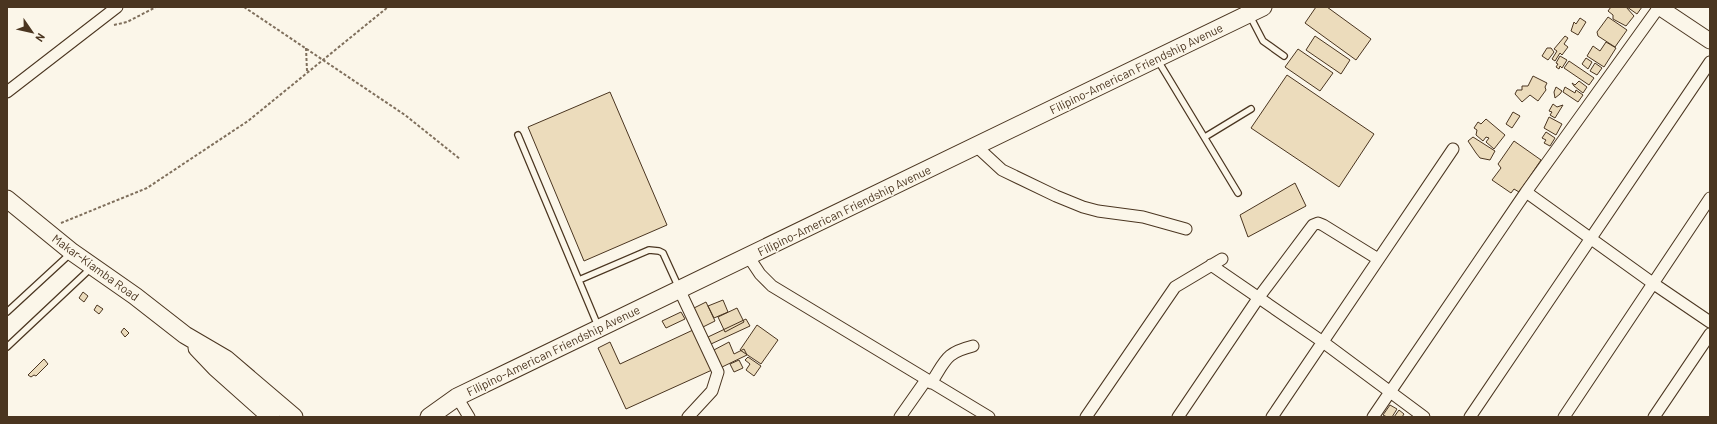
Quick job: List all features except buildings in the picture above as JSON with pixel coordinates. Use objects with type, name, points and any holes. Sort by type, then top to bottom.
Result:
[{"type":"main road","name":"Filipino-American Friendship Avenue","points":[[429,417],[456,397],[976,146],[1156,57],[1256,10]]},
{"type":"main road","name":"Makar-Kiamba Road","points":[[7,199],[72,252],[135,296],[185,335],[226,359],[294,417]]},
{"type":"main road","name":"Makar-Kiamba Road","points":[[185,335],[216,368],[270,417]]},
{"type":"street","points":[[7,92],[117,7]]},
{"type":"street","points":[[1373,417],[1526,192],[1659,7],[1710,41]]},
{"type":"street","points":[[1470,417],[1710,62]]},
{"type":"street","points":[[976,146],[1002,170],[1056,196],[1083,207],[1098,211],[1143,216],[1186,228]]},
{"type":"street","points":[[1272,417],[1453,149]]},
{"type":"street","points":[[1526,192],[1654,284],[1710,322]]},
{"type":"street","points":[[1564,417],[1710,198]]},
{"type":"street","points":[[1178,417],[1259,297],[1308,229],[1318,223],[1332,229],[1378,259]]},
{"type":"street","points":[[748,256],[760,274],[772,286],[989,417]]},
{"type":"street","points":[[1086,417],[1174,287],[1222,259]]},
{"type":"street","points":[[1211,265],[1323,342],[1391,391],[1424,417]]},
{"type":"street","points":[[679,289],[718,372],[712,391],[688,417]]},
{"type":"street","points":[[1654,417],[1710,334]]},
{"type":"street","points":[[900,417],[947,357],[953,352],[973,346]]},
{"type":"street","points":[[456,397],[469,417]]},
{"type":"lane","points":[[1256,10],[1263,41],[1284,56]]},
{"type":"lane","points":[[1156,57],[1238,193]]},
{"type":"lane","points":[[1205,136],[1251,109]]},
{"type":"lane","points":[[518,135],[599,328]]},
{"type":"lane","points":[[579,280],[649,250],[654,250],[663,253],[679,289]]},
{"type":"lane","points":[[7,312],[72,252]]},
{"type":"lane","points":[[7,347],[93,266]]},
{"type":"path","points":[[87,30],[127,22],[156,7]]},
{"type":"path","points":[[244,7],[405,115],[460,160]]},
{"type":"path","points":[[61,223],[147,188],[248,121],[388,7]]},
{"type":"path","points":[[306,48],[308,72]]}]
